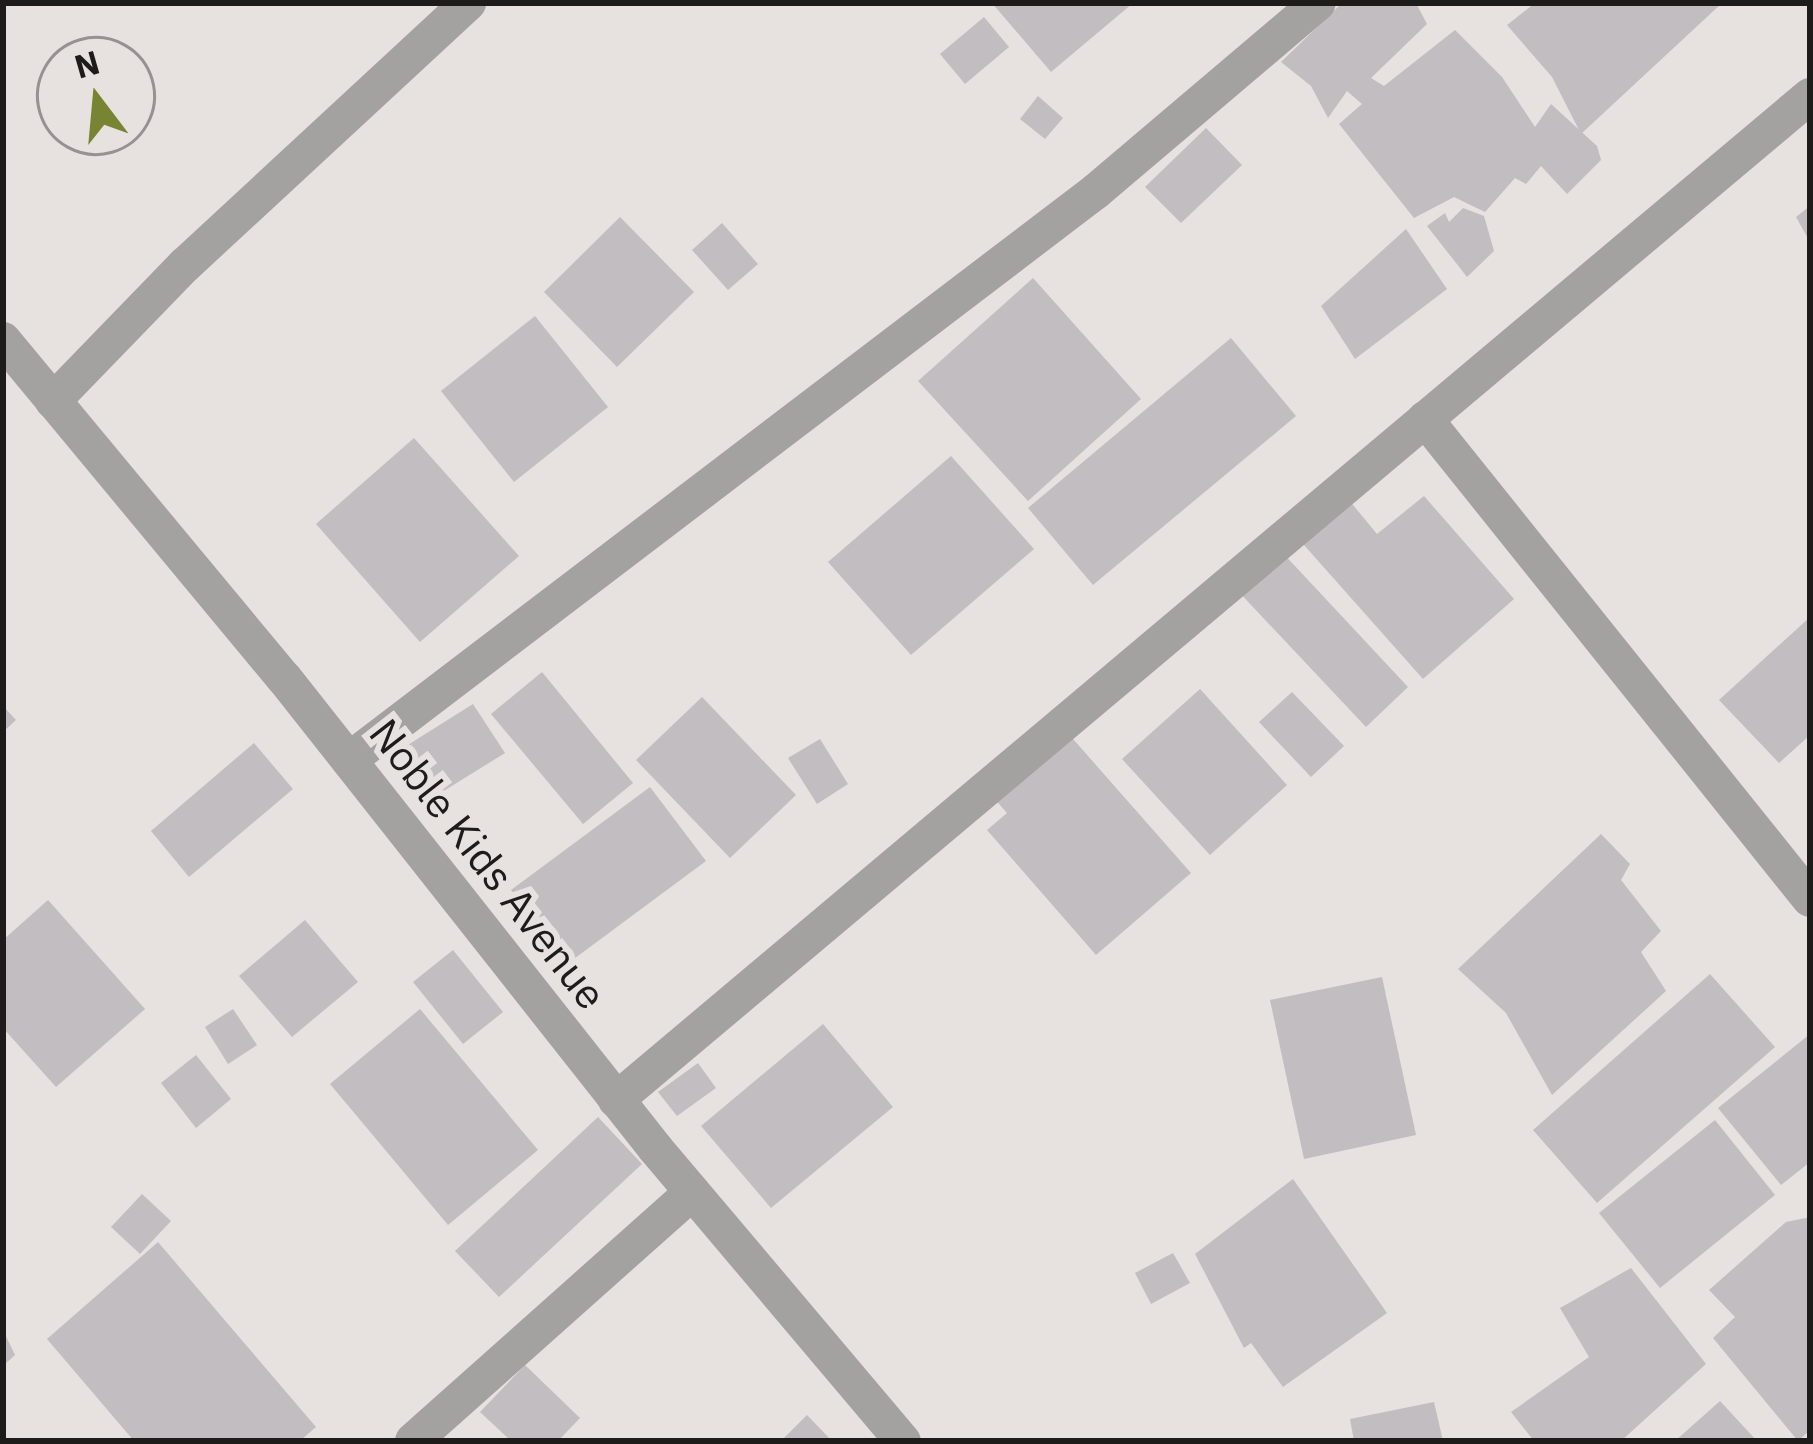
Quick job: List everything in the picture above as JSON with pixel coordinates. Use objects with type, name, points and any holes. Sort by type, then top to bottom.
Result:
[{"type":"street","points":[[52,401],[185,265],[468,3]]},
{"type":"street","points":[[349,760],[1095,192],[1318,3]]},
{"type":"street","points":[[616,1100],[1810,96]]},
{"type":"street","name":"Noble Kids Avenue","points":[[3,340],[349,760],[616,1100],[904,1441]]},
{"type":"street","points":[[1425,419],[1810,899]]},
{"type":"street","points":[[412,1441],[692,1192]]},
{"type":"building","points":[[992,3],[1133,3],[1051,72]]},
{"type":"building","points":[[1342,3],[1416,3],[1427,24],[1371,78],[1384,86],[1455,30],[1502,77],[1535,127],[1551,104],[1597,146],[1601,160],[1567,194],[1541,166],[1526,184],[1515,178],[1485,212],[1454,197],[1414,218],[1339,124],[1362,104],[1347,91],[1328,118],[1311,86],[1281,62]]},
{"type":"building","points":[[1535,3],[1722,3],[1581,134],[1552,77],[1507,25]]},
{"type":"building","points":[[984,17],[1009,47],[965,84],[940,54]]},
{"type":"building","points":[[1038,96],[1063,118],[1045,139],[1020,119]]},
{"type":"building","points":[[1206,128],[1242,165],[1181,223],[1145,187]]},
{"type":"building","points":[[1810,206],[1810,242],[1796,217]]},
{"type":"building","points":[[1463,208],[1484,216],[1494,251],[1467,277],[1427,226],[1445,213],[1449,222]]},
{"type":"building","points":[[620,217],[694,292],[617,367],[544,292]]},
{"type":"building","points":[[722,223],[758,264],[728,290],[692,250]]},
{"type":"building","points":[[1406,229],[1447,289],[1355,359],[1321,306]]},
{"type":"building","points":[[1033,278],[1141,399],[1028,501],[918,381]]},
{"type":"building","points":[[535,316],[608,407],[514,482],[441,391]]},
{"type":"building","points":[[1231,338],[1296,416],[1093,585],[1028,508]]},
{"type":"building","points":[[414,438],[519,556],[420,642],[316,524]]},
{"type":"building","points":[[951,456],[1034,549],[911,655],[828,562]]},
{"type":"building","points":[[1344,494],[1377,534],[1424,496],[1514,599],[1423,679],[1296,536]]},
{"type":"building","points":[[1280,550],[1408,687],[1366,727],[1237,590]]},
{"type":"building","points":[[1810,617],[1810,735],[1779,763],[1719,700]]},
{"type":"building","points":[[542,672],[633,783],[583,824],[491,714]]},
{"type":"building","points":[[1200,689],[1287,785],[1210,855],[1122,759]]},
{"type":"building","points":[[1292,692],[1344,746],[1311,777],[1259,722]]},
{"type":"building","points":[[702,697],[796,795],[730,858],[636,760]]},
{"type":"building","points":[[473,704],[505,753],[434,797],[403,748]]},
{"type":"building","points":[[3,706],[16,720],[3,732]]},
{"type":"building","points":[[1066,731],[1191,873],[1096,955],[987,830],[1007,813],[992,796]]},
{"type":"building","points":[[820,739],[848,784],[817,804],[788,758]]},
{"type":"building","points":[[254,743],[293,789],[189,877],[151,831]]},
{"type":"building","points":[[650,787],[706,861],[567,964],[511,890]]},
{"type":"building","points":[[1601,834],[1630,864],[1621,880],[1661,931],[1641,952],[1666,991],[1552,1095],[1506,1013],[1458,969]]},
{"type":"building","points":[[48,900],[145,1009],[56,1087],[3,1028],[3,940]]},
{"type":"building","points":[[305,920],[358,982],[292,1037],[239,976]]},
{"type":"building","points":[[453,950],[503,1012],[463,1044],[413,982]]},
{"type":"building","points":[[1710,974],[1775,1047],[1597,1203],[1533,1130]]},
{"type":"building","points":[[1382,977],[1416,1135],[1304,1159],[1270,1000]]},
{"type":"building","points":[[233,1009],[257,1045],[228,1064],[205,1027]]},
{"type":"building","points":[[420,1009],[538,1150],[448,1225],[330,1084]]},
{"type":"building","points":[[823,1024],[893,1107],[771,1208],[701,1126]]},
{"type":"building","points":[[1810,1034],[1810,1162],[1781,1185],[1718,1108]]},
{"type":"building","points":[[196,1055],[231,1099],[196,1128],[161,1083]]},
{"type":"building","points":[[698,1063],[716,1088],[677,1116],[658,1092]]},
{"type":"building","points":[[598,1117],[642,1164],[499,1297],[455,1251]]},
{"type":"building","points":[[1715,1120],[1775,1195],[1660,1288],[1599,1213]]},
{"type":"building","points":[[1293,1179],[1387,1313],[1283,1387],[1251,1343],[1244,1348],[1195,1254]]},
{"type":"building","points":[[142,1194],[171,1221],[140,1254],[111,1227]]},
{"type":"building","points":[[1810,1217],[1810,1430],[1798,1441],[1713,1338],[1735,1317],[1709,1290],[1786,1222]]},
{"type":"building","points":[[158,1242],[316,1427],[300,1441],[134,1441],[47,1339]]},
{"type":"building","points":[[1173,1253],[1190,1283],[1151,1304],[1135,1273]]},
{"type":"building","points":[[1631,1268],[1706,1364],[1621,1441],[1534,1441],[1511,1412],[1589,1357],[1560,1308]]},
{"type":"building","points":[[3,1330],[15,1355],[3,1366]]},
{"type":"building","points":[[525,1365],[580,1418],[558,1441],[511,1441],[480,1412]]},
{"type":"building","points":[[1720,1401],[1757,1441],[1675,1441]]},
{"type":"building","points":[[1434,1402],[1443,1441],[1354,1441],[1350,1419]]},
{"type":"building","points":[[807,1415],[832,1441],[781,1441]]}]
